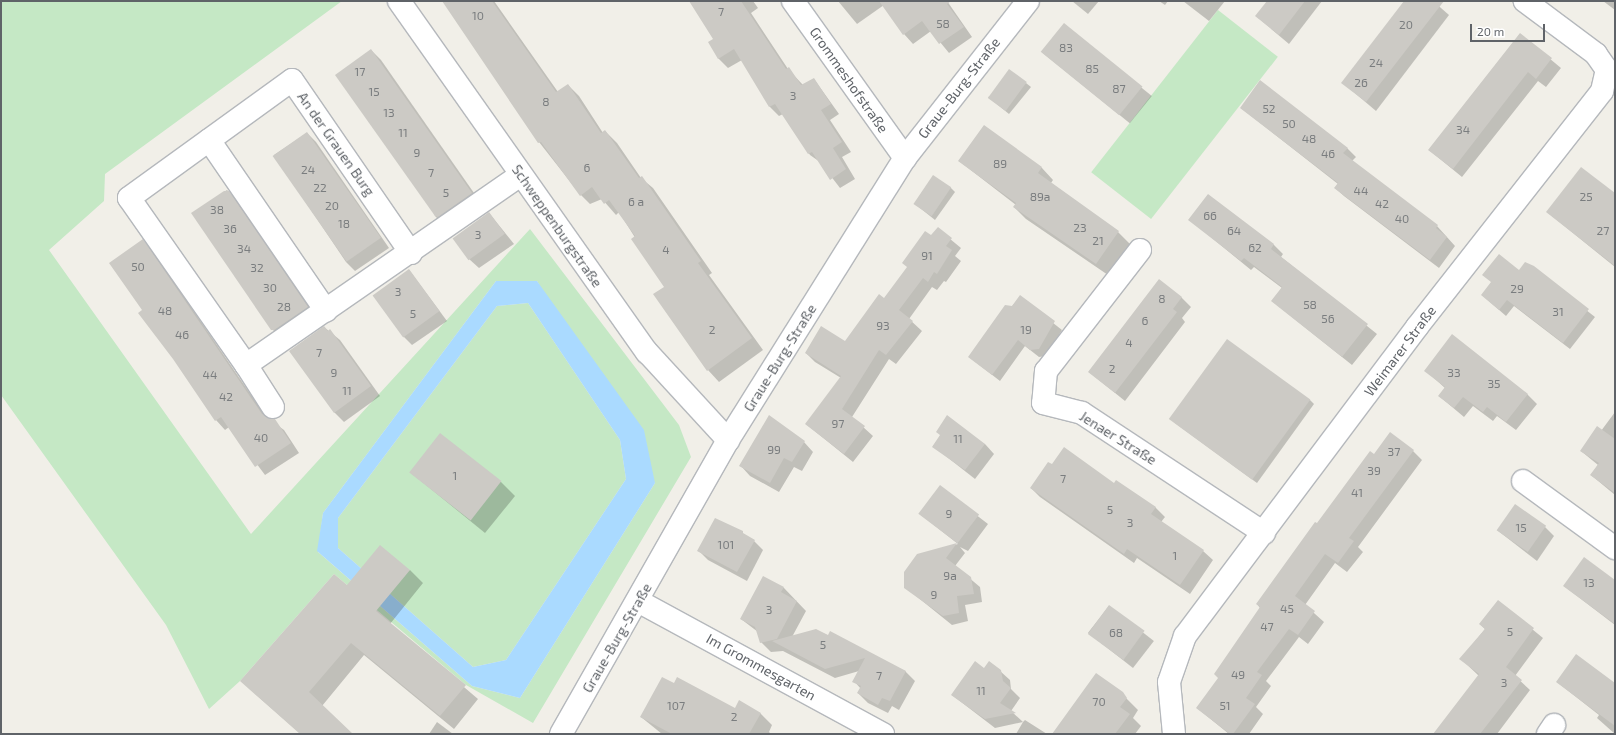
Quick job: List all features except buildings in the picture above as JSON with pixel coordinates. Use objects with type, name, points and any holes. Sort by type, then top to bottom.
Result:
[{"type":"street","name":"Schweppenburgstraße","points":[[399,1],[520,175],[647,352],[728,440]]},
{"type":"street","name":"Grommeshofstraße","points":[[793,1],[905,158]]},
{"type":"street","name":"Graue-Burg-Straße","points":[[561,734],[638,601],[728,440],[905,158],[1028,1]]},
{"type":"street","name":"Weimarer Straße","points":[[1174,734],[1169,682],[1185,636],[1264,533],[1417,327],[1602,91],[1607,70],[1596,54],[1525,1]]},
{"type":"street","name":"An der Grauen Burg","points":[[273,407],[128,198],[292,80],[411,253]]},
{"type":"street","points":[[209,140],[326,311]]},
{"type":"street","points":[[246,366],[411,253],[520,175]]},
{"type":"street","name":"Jenaer Straße","points":[[1140,250],[1046,370],[1042,403],[1082,413],[1264,533]]},
{"type":"street","points":[[1523,480],[1614,545]]},
{"type":"street","name":"Im Grommesgarten","points":[[638,601],[883,734]]},
{"type":"green space","points":[[1,1],[342,1],[105,174],[104,201],[49,250],[251,534],[530,229],[679,425],[691,457],[533,723],[466,685],[334,574],[240,681],[209,709],[166,625],[1,395]],"holes":[[[496,281],[537,281],[655,483],[520,698],[472,686],[318,552],[323,513]]]},
{"type":"green space","points":[[1218,10],[1278,57],[1151,219],[1091,172]]},
{"type":"green space","points":[[528,303],[620,440],[626,479],[506,660],[473,667],[338,548],[338,518],[497,306]]},
{"type":"water","points":[[496,281],[537,281],[644,430],[655,483],[520,698],[472,686],[317,551],[323,513]],"holes":[[[528,303],[620,440],[626,479],[506,660],[473,667],[338,548],[338,518],[497,306]]]}]
